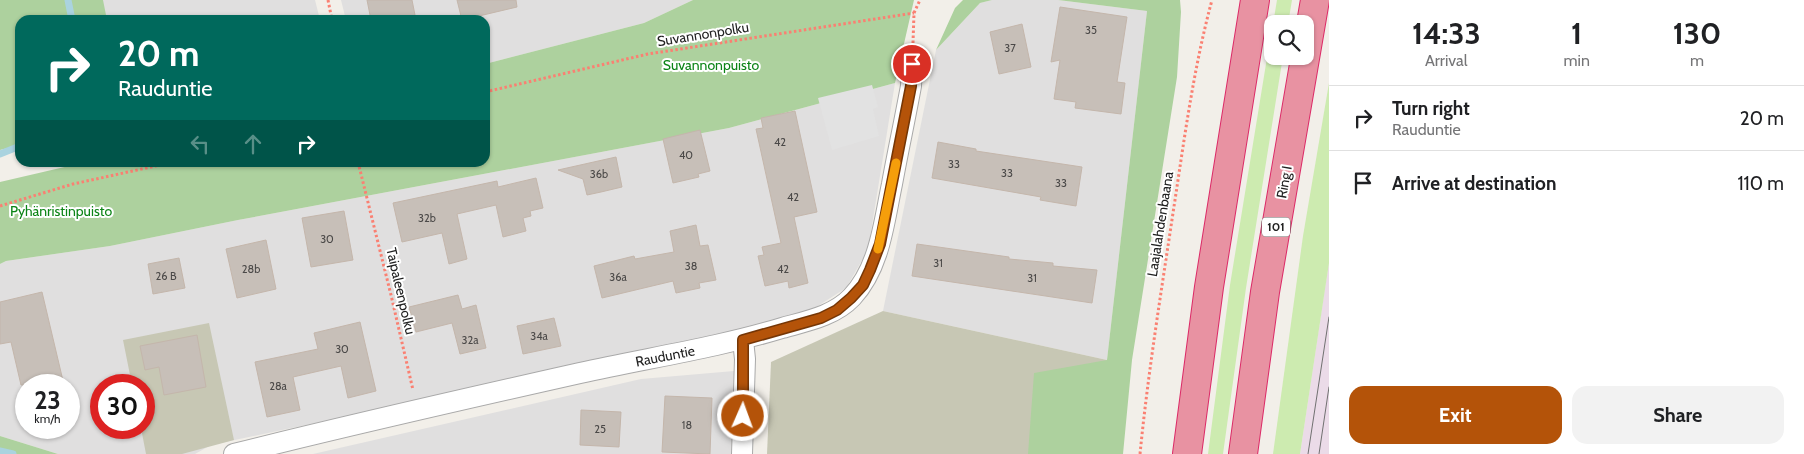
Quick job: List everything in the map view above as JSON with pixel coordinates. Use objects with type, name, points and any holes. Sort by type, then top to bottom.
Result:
[{"type":"highway","points":[[1187,454],[1209,287],[1256,0]]},
{"type":"highway","name":"Ring I","points":[[1243,454],[1265,292],[1314,0]]},
{"type":"street","name":"Rauduntie","points":[[234,454],[417,409],[636,361],[743,340],[821,318],[837,310],[863,285],[880,244],[911,86],[912,64]]},
{"type":"street","points":[[742,454],[743,340]]},
{"type":"path","points":[[328,0],[331,15]]},
{"type":"path","points":[[912,64],[914,13],[920,0]]},
{"type":"path","name":"Laajalahdenbaana","points":[[1140,454],[1155,332],[1181,162],[1195,75],[1212,0]]},
{"type":"path","name":"Suvannonpolku","points":[[490,91],[648,54],[914,13]]},
{"type":"path","points":[[0,206],[73,184],[151,167]]},
{"type":"path","name":"Taipaleenpolku","points":[[359,167],[417,409]]},
{"type":"shaded area","points":[[100,0],[315,0],[319,15],[104,15]]},
{"type":"shaded area","points":[[341,0],[693,0],[644,23],[490,63],[490,15],[345,15]]},
{"type":"shaded area","points":[[992,0],[1058,0],[1147,11],[1107,360],[883,311],[936,50],[980,3]]},
{"type":"shaded area","points":[[895,83],[868,250],[846,288],[810,311],[735,334],[211,445],[195,454],[58,454],[0,436],[0,264],[6,261],[110,246],[238,220],[729,128]]},
{"type":"shaded area","points":[[872,85],[878,107],[873,109],[879,136],[832,150],[818,98]]},
{"type":"shaded area","points":[[1329,263],[1329,454],[1300,454],[1325,288]]},
{"type":"shaded area","points":[[883,311],[1107,360],[1097,454],[767,454],[771,362]]},
{"type":"shaded area","points":[[209,323],[234,440],[182,454],[146,454],[143,439],[155,439],[155,374],[130,374],[123,340]]},
{"type":"shaded area","points":[[734,371],[731,454],[313,454],[641,379]]},
{"type":"green space","points":[[0,0],[103,0],[106,15],[15,15],[15,146],[0,150]]},
{"type":"green space","name":"Suvannonpuisto","points":[[693,0],[914,0],[895,83],[729,128],[238,220],[110,246],[6,261],[0,264],[0,182],[64,167],[490,167],[490,63],[644,23]]},
{"type":"green space","points":[[963,0],[992,0],[980,3],[936,50],[955,8]]},
{"type":"green space","points":[[1058,0],[1180,0],[1177,77],[1132,360],[1123,454],[1028,454],[1034,373],[1107,360],[1147,11]]},
{"type":"green space","points":[[1277,0],[1292,0],[1290,15],[1274,15]]},
{"type":"green space","points":[[1266,65],[1282,65],[1246,288],[1223,454],[1208,454],[1230,285]]},
{"type":"green space","points":[[1329,83],[1329,263],[1300,454],[1273,454],[1303,236]]},
{"type":"green space","points":[[0,436],[58,454],[0,454]]},
{"type":"building","points":[[367,0],[412,0],[415,15],[370,15]]},
{"type":"building","points":[[457,0],[516,0],[517,7],[483,15],[461,15]]},
{"type":"building","points":[[1060,7],[1127,17],[1117,82],[1125,83],[1121,114],[1075,108],[1076,102],[1054,99],[1060,60],[1051,62]]},
{"type":"building","points":[[1022,24],[1031,67],[999,74],[990,32]]},
{"type":"building","points":[[795,111],[817,212],[794,217],[808,283],[789,288],[788,281],[765,286],[758,256],[764,255],[762,247],[781,243],[756,129],[763,128],[761,118]]},
{"type":"building","points":[[700,130],[710,171],[698,174],[699,177],[673,183],[663,139]]},
{"type":"building","points":[[938,142],[976,149],[976,151],[1082,167],[1076,206],[1040,200],[1041,197],[932,178]]},
{"type":"building","points":[[616,157],[622,187],[601,192],[587,195],[583,179],[558,170]]},
{"type":"building","points":[[536,178],[543,208],[530,211],[531,216],[523,218],[526,231],[503,237],[496,205],[457,214],[467,259],[449,264],[442,233],[402,242],[393,203],[497,181],[498,187]]},
{"type":"building","points":[[344,211],[353,260],[311,267],[302,218]]},
{"type":"building","points":[[696,225],[700,246],[708,245],[716,280],[699,283],[700,288],[676,293],[673,281],[602,298],[594,266],[634,256],[635,259],[674,252],[670,231]]},
{"type":"building","points":[[266,240],[276,289],[237,298],[226,249]]},
{"type":"building","points":[[917,244],[1009,257],[1009,259],[1053,263],[1053,266],[1097,270],[1092,303],[912,276]]},
{"type":"building","points":[[179,258],[185,288],[153,294],[148,264]]},
{"type":"building","points":[[42,292],[61,374],[18,374],[11,342],[0,344],[0,302]]},
{"type":"building","points":[[458,295],[462,309],[476,305],[486,348],[460,354],[452,323],[416,332],[409,307]]},
{"type":"building","points":[[554,318],[561,346],[523,354],[517,326]]},
{"type":"building","points":[[360,322],[376,391],[348,398],[341,366],[293,377],[300,410],[267,417],[255,362],[318,349],[314,333]]},
{"type":"building","points":[[197,335],[206,387],[164,395],[159,367],[145,370],[140,346]]},
{"type":"building","points":[[665,396],[712,398],[710,454],[662,452]]},
{"type":"building","points":[[581,410],[621,412],[619,447],[580,445]]},
{"type":"waterway","points":[[68,0],[71,15]]},
{"type":"waterway","points":[[0,154],[15,148]]},
{"type":"waterway","points":[[0,451],[13,454]]},
{"type":"tram line","points":[[1308,454],[1329,317]]},
{"type":"tram line","points":[[1319,454],[1329,387]]},
{"type":"slow traffic","points":[[878,249],[896,163]]},
{"type":"route","points":[[743,416],[743,340],[821,318],[837,310],[863,285],[880,244],[911,86],[912,64]]},
{"type":"park label","name":"Pyhänristinpuisto","points":[[61,211]]}]
